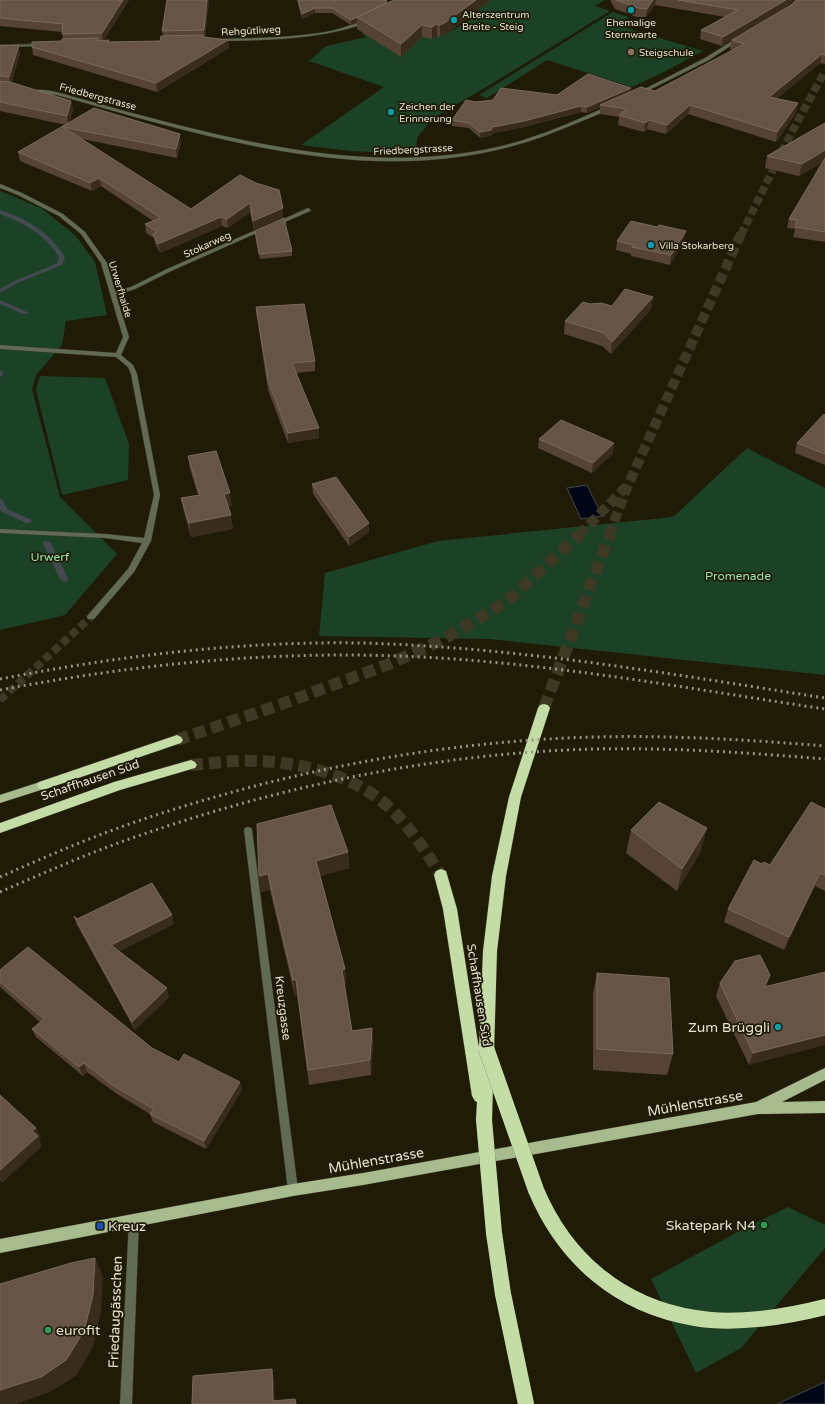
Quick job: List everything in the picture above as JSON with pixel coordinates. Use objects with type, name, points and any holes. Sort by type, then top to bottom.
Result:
[{"type":"highway","points":[[526,1404],[503,1294],[494,1233],[484,1120],[486,1040],[490,951],[499,876],[515,797],[544,708]]},
{"type":"highway","points":[[43,785],[177,740]]},
{"type":"highway","name":"Schaffhausen Süd","points":[[0,828],[112,788],[155,774],[190,765]]},
{"type":"highway","name":"Schaffhausen Süd","points":[[441,875],[448,893],[484,1120]]},
{"type":"highway","points":[[486,1040],[536,1190],[543,1206],[557,1231],[569,1247],[603,1279],[625,1294],[648,1305],[696,1318],[727,1320],[776,1316],[825,1307]]},
{"type":"main road","points":[[0,798],[43,785]]},
{"type":"main road","name":"Mühlenstrasse","points":[[758,1108],[825,1074]]},
{"type":"main road","name":"Mühlenstrasse","points":[[0,1246],[293,1190],[363,1179],[758,1108],[825,1107]]},
{"type":"street","name":"Rehgütliweg","points":[[209,41],[318,35],[350,28],[371,19]]},
{"type":"street","points":[[633,96],[708,58],[742,38]]},
{"type":"street","points":[[0,46],[46,45]]},
{"type":"street","name":"Friedbergstrasse","points":[[28,90],[57,94],[225,140],[303,154],[359,160],[427,159],[491,150],[520,143],[614,105]]},
{"type":"street","name":"Urwerfhalde","points":[[0,186],[20,194],[61,215],[83,233],[104,263],[126,337],[118,355]]},
{"type":"street","name":"Stokarweg","points":[[114,294],[133,288],[169,270],[308,210]]},
{"type":"street","points":[[0,347],[118,355],[131,366],[134,374],[157,494],[152,526],[147,541],[131,570],[91,617]]},
{"type":"street","points":[[0,532],[105,536],[147,541]]},
{"type":"street","name":"Kreuzgasse","points":[[248,830],[293,1190]]},
{"type":"street","name":"Friedaugässchen","points":[[126,1404],[134,1220]]},
{"type":"green space","points":[[487,0],[605,0],[595,6],[610,11],[432,119],[417,138],[416,154],[350,151],[301,145],[384,87],[309,61],[326,46],[366,37],[362,33],[396,17],[437,36],[446,34],[473,18]]},
{"type":"green space","points":[[613,12],[629,17],[617,25],[703,51],[632,87],[547,60],[487,98],[479,95]]},
{"type":"green space","name":"Urwerf","points":[[0,191],[41,208],[75,235],[95,262],[107,315],[66,321],[62,345],[36,375],[32,389],[60,497],[117,554],[65,615],[0,630]]},
{"type":"green space","points":[[40,376],[105,378],[129,444],[128,480],[62,495],[36,390]]},
{"type":"green space","name":"Promenade","points":[[747,448],[825,488],[825,675],[490,639],[319,636],[325,573],[438,541],[673,517]]},
{"type":"green space","points":[[788,1207],[825,1225],[825,1248],[741,1348],[696,1373],[651,1279],[743,1229]]},
{"type":"water","points":[[587,485],[602,516],[581,519],[567,488]]},
{"type":"water","points":[[825,1382],[825,1404],[777,1404]]},
{"type":"building","points":[[0,0],[123,0],[102,33],[62,34],[63,24],[0,18]]},
{"type":"building","points":[[167,0],[207,0],[204,30],[162,31]]},
{"type":"building","points":[[298,0],[386,0],[387,2],[351,20],[332,8],[315,8],[302,14]]},
{"type":"building","points":[[394,0],[476,0],[440,25],[437,24],[432,27],[422,25],[401,44],[357,17]]},
{"type":"building","points":[[616,0],[653,0],[647,9],[638,8]]},
{"type":"building","points":[[678,0],[786,0],[723,37],[701,30],[738,10]]},
{"type":"building","points":[[796,0],[825,0],[825,55],[822,54],[769,97],[798,103],[777,132],[690,105],[667,125],[649,120],[645,123],[619,115],[627,109],[600,105],[641,87],[655,91],[744,44],[732,40],[791,5]]},
{"type":"building","points":[[203,35],[203,37],[228,40],[156,83],[32,47],[32,42],[62,41],[62,39],[99,38],[97,41],[109,40],[108,42],[160,41],[161,36]]},
{"type":"building","points":[[19,45],[9,77],[0,76],[0,46]]},
{"type":"building","points":[[588,74],[631,88],[587,107],[581,106],[524,121],[493,127],[491,130],[480,132],[469,123],[452,120],[466,100],[476,102],[493,100],[501,88],[557,95]]},
{"type":"building","points":[[0,81],[10,82],[71,101],[67,116],[0,102]]},
{"type":"building","points":[[94,108],[180,134],[176,149],[63,127],[191,209],[240,175],[256,183],[279,190],[283,208],[253,221],[250,203],[227,219],[221,217],[158,244],[153,234],[157,232],[145,224],[161,218],[99,178],[90,183],[18,152]]},
{"type":"building","points":[[825,123],[825,150],[802,164],[767,156]]},
{"type":"building","points":[[825,158],[825,232],[795,227],[797,220],[789,219]]},
{"type":"building","points":[[284,218],[292,251],[259,254],[255,231]]},
{"type":"building","points":[[631,221],[657,227],[659,225],[686,231],[671,255],[632,247],[634,245],[617,241]]},
{"type":"building","points":[[625,289],[653,297],[612,342],[604,333],[565,321],[583,302],[590,304],[601,303],[612,306]]},
{"type":"building","points":[[304,304],[315,361],[292,363],[319,428],[288,433],[268,380],[256,307]]},
{"type":"building","points":[[824,414],[825,415],[825,454],[797,443]]},
{"type":"building","points":[[561,420],[614,443],[593,463],[539,439]]},
{"type":"building","points":[[216,451],[230,493],[224,494],[231,515],[189,523],[181,498],[200,495],[188,456]]},
{"type":"building","points":[[336,477],[369,523],[349,537],[312,484]]},
{"type":"building","points":[[659,802],[707,828],[682,869],[631,830]]},
{"type":"building","points":[[811,802],[825,809],[825,875],[820,873],[789,937],[728,909],[754,860],[762,864],[764,862],[770,865]]},
{"type":"building","points":[[331,805],[348,852],[316,861],[345,969],[342,970],[352,1031],[372,1028],[370,1060],[308,1070],[296,980],[293,980],[268,874],[259,876],[257,824]]},
{"type":"building","points":[[152,883],[172,915],[111,945],[167,988],[132,1022],[74,916],[77,919]]},
{"type":"building","points":[[28,947],[152,1048],[179,1062],[184,1054],[240,1082],[204,1141],[150,1114],[154,1109],[114,1086],[84,1063],[79,1067],[32,1029],[44,1019],[0,982],[0,970]]},
{"type":"building","name":"Zum Brüggli","points":[[760,955],[770,975],[764,987],[825,972],[825,1035],[753,1053],[720,983],[735,961]]},
{"type":"building","points":[[597,973],[669,978],[673,1054],[597,1049]]},
{"type":"building","points":[[0,1095],[36,1128],[32,1131],[38,1136],[0,1170]]},
{"type":"building","name":"eurofit","points":[[95,1258],[93,1295],[84,1331],[66,1360],[41,1377],[0,1390],[0,1284],[71,1263]]},
{"type":"building","points":[[272,1369],[273,1401],[295,1399],[296,1404],[192,1404],[193,1376]]},
{"type":"waterway","points":[[0,212],[17,219],[36,230],[58,250],[62,258],[60,264],[15,282],[0,291]]},
{"type":"waterway","points":[[0,302],[25,313]]},
{"type":"waterway","points":[[0,501],[4,510],[28,521]]},
{"type":"waterway","points":[[47,543],[64,579]]},
{"type":"tunnel","points":[[741,235],[787,141],[825,71]]},
{"type":"tunnel","points":[[609,535],[628,485],[741,234]]},
{"type":"tunnel","points":[[580,534],[626,487]]},
{"type":"tunnel","points":[[177,740],[282,704],[389,664],[442,640],[506,602],[580,534]]},
{"type":"tunnel","points":[[544,708],[610,534]]},
{"type":"tunnel","points":[[0,700],[91,617]]},
{"type":"tunnel","points":[[191,765],[236,761],[274,762],[332,774],[367,791],[392,810],[415,836],[441,875]]},
{"type":"railway","points":[[0,679],[89,663],[225,647],[315,643],[361,643],[478,650],[536,656],[652,671],[825,698]]},
{"type":"railway","points":[[0,690],[99,673],[198,662],[298,656],[398,656],[506,663],[559,669],[825,709]]},
{"type":"railway","points":[[0,877],[103,834],[190,804],[296,776],[349,764],[403,755],[457,747],[511,742],[598,737],[696,738],[825,746]]},
{"type":"railway","points":[[0,892],[69,862],[138,836],[190,819],[243,803],[296,790],[403,768],[511,754],[598,749],[696,750],[825,759]]},
{"type":"place","name":"Ehemalige Sternwarte","points":[[631,10]]},
{"type":"place","name":"Alterszentrum Breite - Steig","points":[[454,20]]},
{"type":"place","name":"Steigschule","points":[[631,52]]},
{"type":"place","name":"Zeichen der Erinnerung","points":[[391,112]]},
{"type":"place","name":"Villa Stokarberg","points":[[651,245]]},
{"type":"place","name":"Zum Brüggli","points":[[778,1027]]},
{"type":"place","name":"Skatepark N4","points":[[764,1225]]},
{"type":"place","name":"Kreuz","points":[[100,1226]]},
{"type":"place","name":"eurofit","points":[[48,1330]]}]
